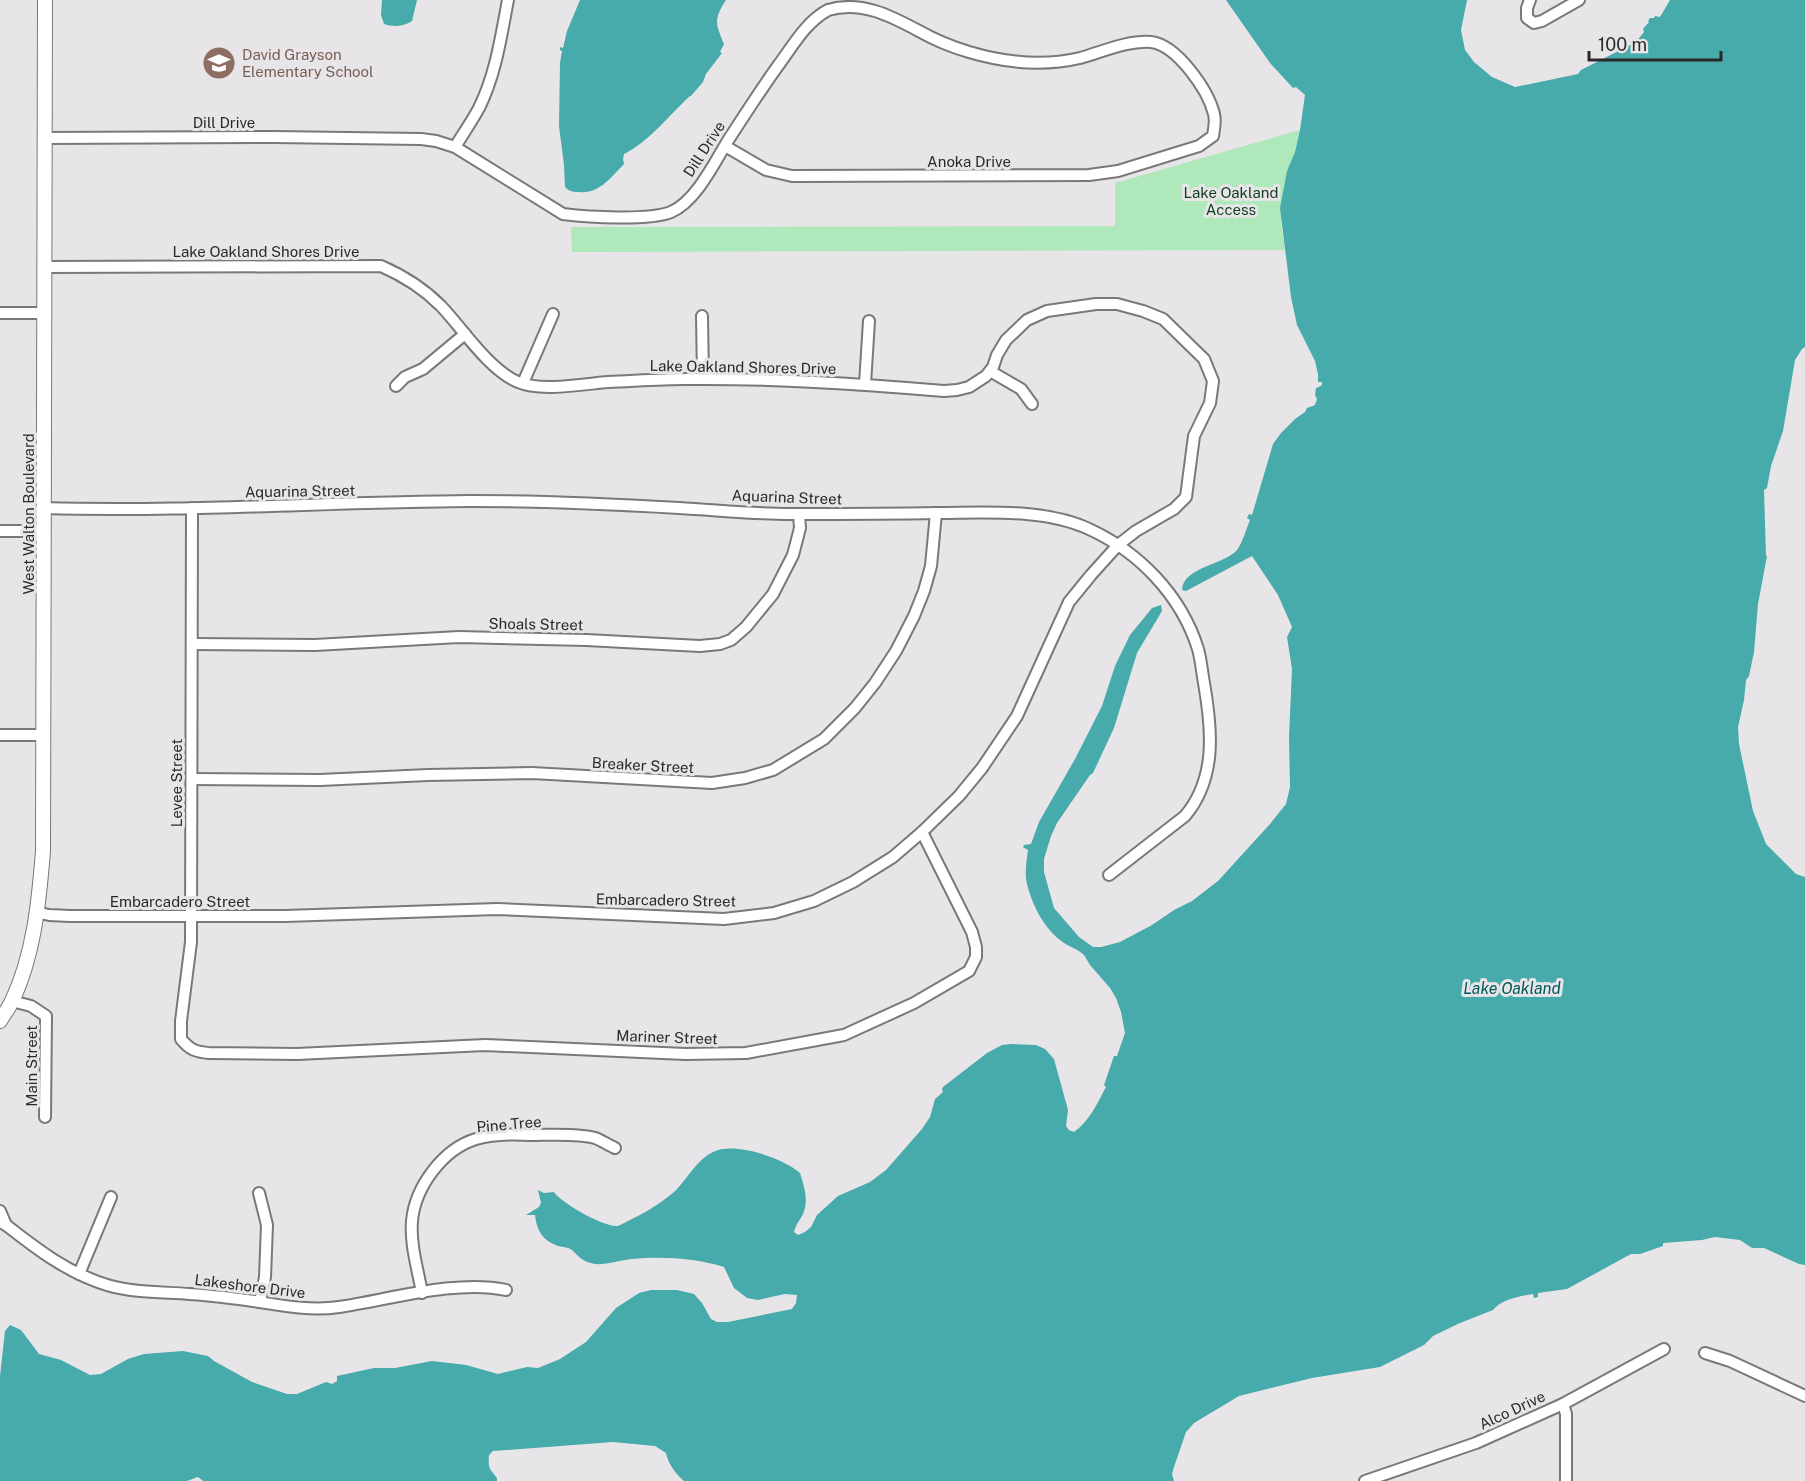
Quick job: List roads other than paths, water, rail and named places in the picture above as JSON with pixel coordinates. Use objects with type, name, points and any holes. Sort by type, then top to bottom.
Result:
[{"type":"main road","name":"West Walton Boulevard","points":[[0,1021],[12,1001],[24,968],[36,912],[43,851],[45,0]]},
{"type":"street","points":[[455,147],[480,107],[491,78],[508,0]]},
{"type":"street","points":[[1530,0],[1527,18],[1534,23],[1542,21],[1579,0]]},
{"type":"street","name":"Dill Drive","points":[[45,138],[405,138],[436,141],[455,147],[563,214],[621,217],[659,215],[671,212],[688,200],[709,174],[766,82],[804,30],[826,11],[848,4],[863,4],[884,10],[920,32],[954,48],[991,59],[1023,64],[1054,63],[1133,44],[1150,42],[1162,45],[1185,64],[1209,102],[1215,117],[1213,136]]},
{"type":"street","name":"Anoka Drive","points":[[725,146],[766,170],[792,176],[1043,176],[1089,175],[1118,171],[1199,146],[1213,136]]},
{"type":"street","name":"Lake Oakland Shores Drive","points":[[45,267],[381,266],[422,288],[484,355],[506,374],[533,386],[703,379],[822,381],[944,391],[957,390],[977,383],[990,371],[1006,340],[1027,320],[1047,310],[1117,304],[1163,319],[1204,359],[1213,381],[1210,403],[1194,436],[1186,496],[1174,509],[1136,531],[1118,545]]},
{"type":"street","points":[[0,313],[45,313]]},
{"type":"street","points":[[523,383],[553,314]]},
{"type":"street","points":[[702,316],[703,379]]},
{"type":"street","points":[[865,384],[869,321]]},
{"type":"street","points":[[396,386],[405,377],[423,369],[465,334]]},
{"type":"street","points":[[990,371],[1021,389],[1032,404]]},
{"type":"street","name":"Aquarina Street","points":[[44,508],[192,508],[469,501],[525,502],[799,514],[1003,514],[1061,519],[1088,528],[1127,550],[1164,586],[1186,619],[1199,652],[1208,706],[1211,756],[1203,788],[1195,804],[1185,816],[1109,875]]},
{"type":"street","name":"Levee Street","points":[[192,508],[191,942],[181,1021],[181,1039],[194,1051]]},
{"type":"street","name":"Breaker Street","points":[[192,779],[320,780],[532,773],[712,783],[745,778],[773,770],[824,739],[855,708],[896,651],[924,591],[931,566],[936,513]]},
{"type":"street","name":"Shoals Street","points":[[192,644],[315,645],[459,637],[700,646],[720,644],[731,640],[746,627],[773,594],[793,555],[800,528],[799,514]]},
{"type":"street","points":[[0,531],[44,531]]},
{"type":"street","name":"Embarcadero Street","points":[[36,912],[70,916],[307,916],[498,909],[724,919],[774,912],[814,901],[853,882],[892,857],[959,796],[1017,716],[1069,602],[1118,545]]},
{"type":"street","points":[[0,735],[44,735]]},
{"type":"street","name":"Mariner Street","points":[[194,1051],[297,1054],[485,1046],[685,1054],[746,1053],[844,1035],[914,1003],[954,980],[969,971],[976,957],[972,932],[922,832]]},
{"type":"street","name":"Main Street","points":[[12,1001],[31,1006],[46,1016],[45,1117]]},
{"type":"street","name":"Pine Tree","points":[[422,1293],[412,1236],[412,1222],[415,1205],[427,1178],[437,1164],[460,1147],[476,1139],[525,1135],[594,1137],[615,1148]]},
{"type":"street","points":[[259,1193],[267,1225],[265,1277],[260,1302]]},
{"type":"street","points":[[79,1274],[111,1197]]},
{"type":"street","name":"Lakeshore Drive","points":[[0,1211],[3,1223],[43,1254],[79,1274],[109,1285],[136,1291],[208,1295],[304,1309],[336,1308],[472,1287],[493,1287],[506,1290]]},
{"type":"street","name":"Alco Drive","points":[[1365,1481],[1476,1443],[1563,1404],[1664,1349]]},
{"type":"street","points":[[1705,1353],[1730,1361],[1805,1396]]},
{"type":"street","points":[[1563,1404],[1566,1414],[1566,1481]]},
{"type":"water","points":[[382,0],[417,0],[412,21],[398,26],[384,24],[381,15]]},
{"type":"water","points":[[580,0],[726,0],[719,12],[717,22],[724,44],[720,52],[722,53],[706,74],[703,82],[651,135],[624,154],[624,164],[610,179],[599,188],[586,192],[572,191],[565,187],[559,126],[562,51],[560,47],[563,48],[567,31]]},
{"type":"water","name":"Lake Oakland","points":[[1226,0],[1467,0],[1461,30],[1465,50],[1474,62],[1492,77],[1515,87],[1578,74],[1581,70],[1636,42],[1644,32],[1643,29],[1650,18],[1660,17],[1670,0],[1805,0],[1805,347],[1795,360],[1783,431],[1771,466],[1767,488],[1764,490],[1767,556],[1758,604],[1754,652],[1746,680],[1738,727],[1739,744],[1753,811],[1766,844],[1796,874],[1805,877],[1805,1265],[1764,1248],[1752,1248],[1740,1240],[1715,1237],[1663,1243],[1663,1246],[1640,1254],[1631,1254],[1567,1289],[1538,1293],[1538,1297],[1534,1298],[1533,1294],[1506,1301],[1493,1310],[1433,1336],[1424,1345],[1380,1367],[1312,1378],[1239,1396],[1194,1423],[1186,1432],[1172,1474],[1174,1481],[684,1481],[673,1469],[666,1453],[655,1446],[613,1442],[493,1451],[489,1455],[489,1465],[497,1481],[203,1481],[198,1477],[187,1481],[0,1481],[0,1376],[5,1331],[10,1325],[21,1330],[39,1354],[61,1360],[90,1375],[101,1374],[128,1359],[144,1354],[183,1351],[208,1356],[252,1382],[287,1394],[297,1394],[326,1382],[332,1384],[337,1381],[337,1376],[374,1368],[395,1368],[432,1361],[466,1365],[498,1374],[527,1367],[538,1368],[560,1359],[586,1342],[616,1308],[639,1293],[651,1290],[677,1290],[694,1294],[711,1319],[717,1322],[728,1322],[792,1309],[797,1295],[785,1294],[758,1300],[747,1298],[734,1288],[724,1267],[678,1258],[632,1259],[600,1264],[587,1262],[570,1249],[558,1246],[544,1238],[537,1226],[535,1215],[526,1215],[539,1207],[541,1203],[538,1190],[544,1193],[554,1192],[584,1214],[612,1226],[618,1226],[668,1197],[697,1165],[713,1152],[722,1149],[745,1150],[771,1157],[800,1173],[806,1204],[794,1232],[798,1235],[811,1227],[817,1215],[838,1196],[870,1182],[886,1170],[922,1129],[930,1117],[935,1099],[943,1092],[943,1087],[987,1053],[1002,1045],[1036,1045],[1045,1049],[1054,1059],[1068,1110],[1066,1126],[1074,1132],[1084,1123],[1106,1087],[1104,1085],[1114,1056],[1117,1056],[1125,1033],[1121,1012],[1110,988],[1084,955],[1054,935],[1038,913],[1026,879],[1028,850],[1023,847],[1031,844],[1039,822],[1102,706],[1115,666],[1130,635],[1152,608],[1161,605],[1162,611],[1137,653],[1114,728],[1093,773],[1057,823],[1051,836],[1044,859],[1044,872],[1054,908],[1079,937],[1093,947],[1120,942],[1192,901],[1218,881],[1286,804],[1290,787],[1289,737],[1292,669],[1287,637],[1292,627],[1278,595],[1252,556],[1186,591],[1182,590],[1189,576],[1237,550],[1250,520],[1247,518],[1249,514],[1252,515],[1273,444],[1295,419],[1307,408],[1315,405],[1316,388],[1322,384],[1318,382],[1315,361],[1297,325],[1291,297],[1280,208],[1287,171],[1295,152],[1300,130],[1305,95],[1296,87],[1293,88],[1270,63]]},
{"type":"place","name":"David Grayson Elementary School","points":[[219,63]]},
{"type":"park label","name":"Lake Oakland Access","points":[[1231,200]]}]
